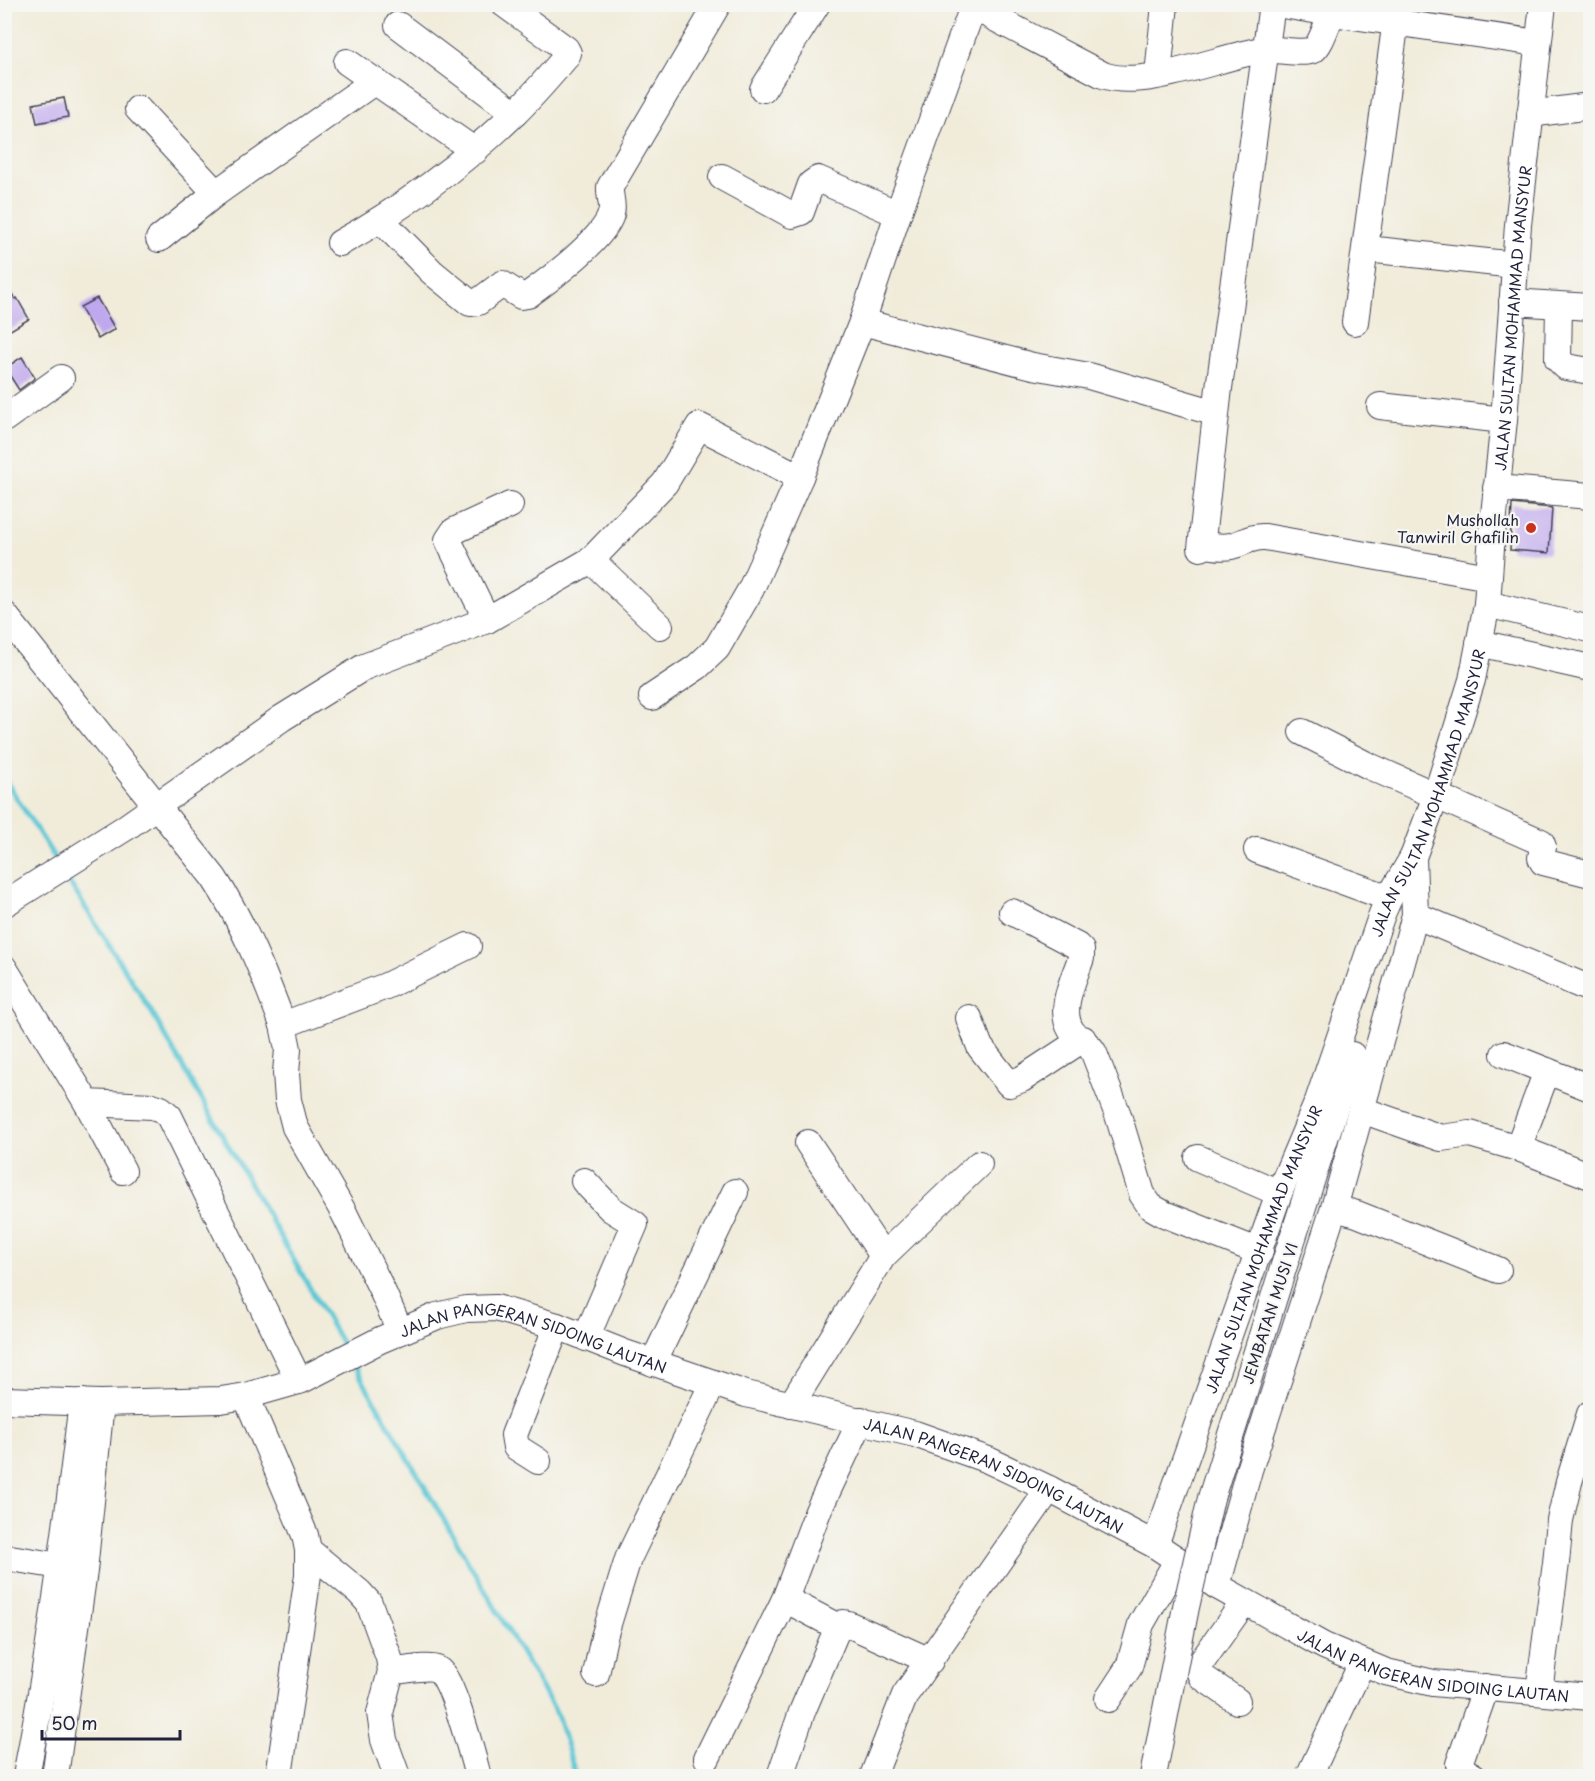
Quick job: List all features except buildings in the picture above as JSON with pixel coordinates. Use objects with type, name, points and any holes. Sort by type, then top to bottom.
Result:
[{"type":"street","points":[[340,243],[381,220],[427,189],[475,151],[515,113],[566,57],[568,53],[566,49],[504,4]]},
{"type":"street","points":[[381,220],[432,272],[470,303],[478,302],[500,284],[506,285],[521,296],[528,295],[584,249],[609,219],[612,210],[610,187],[718,4]]},
{"type":"street","points":[[763,89],[817,4]]},
{"type":"street","points":[[1158,75],[1165,4]]},
{"type":"street","points":[[1489,577],[1265,537],[1253,537],[1233,546],[1201,546],[1216,413],[1264,49],[1274,4],[1332,13],[1397,13],[1538,43]]},
{"type":"street","name":"JALAN SULTAN MOHAMMAD MANSYUR","points":[[1155,1545],[1279,1193],[1318,1101],[1389,898],[1413,857],[1436,796],[1472,680],[1489,577],[1504,420],[1515,266],[1543,4]]},
{"type":"street","points":[[652,697],[697,667],[717,648],[751,589],[800,477],[862,322],[972,6],[1103,75],[1119,79],[1158,75],[1264,49],[1312,50],[1318,47],[1332,13]]},
{"type":"street","points":[[1355,321],[1367,249],[1397,13]]},
{"type":"street","points":[[398,25],[515,113]]},
{"type":"street","points":[[347,62],[475,151]]},
{"type":"street","points":[[159,240],[216,193],[375,81]]},
{"type":"street","points":[[1530,114],[1590,106]]},
{"type":"street","points":[[138,109],[216,193]]},
{"type":"street","points":[[722,177],[792,215],[801,212],[811,184],[818,179],[898,214]]},
{"type":"street","points":[[1367,249],[1515,266]]},
{"type":"street","points":[[1512,302],[1590,307]]},
{"type":"street","points":[[1560,306],[1558,359],[1566,367],[1590,371]]},
{"type":"street","points":[[862,322],[1033,366],[1089,376],[1216,413]]},
{"type":"street","points":[[4,419],[61,378]]},
{"type":"street","points":[[1380,406],[1504,420]]},
{"type":"street","points":[[15,898],[156,807],[282,717],[364,667],[487,620],[591,560],[665,483],[699,426],[800,477]]},
{"type":"street","points":[[1496,488],[1590,496]]},
{"type":"street","points":[[487,620],[448,540],[454,531],[510,505]]},
{"type":"street","points":[[591,560],[660,626]]},
{"type":"street","points":[[1486,604],[1590,629]]},
{"type":"street","points":[[4,614],[214,878],[240,923],[283,1025],[288,1049],[286,1073],[288,1100],[295,1127],[344,1213],[381,1288],[390,1335]]},
{"type":"street","points":[[1479,643],[1590,668]]},
{"type":"street","points":[[1302,732],[1370,766],[1541,842],[1543,847],[1541,858],[1544,861],[1590,874]]},
{"type":"street","points":[[1257,850],[1389,898]]},
{"type":"street","points":[[1217,1586],[1249,1470],[1334,1208],[1415,915],[1413,857]]},
{"type":"street","name":"JEMBATAN MUSI VI","points":[[1153,1776],[1186,1607],[1211,1498],[1244,1388],[1401,906],[1413,857]]},
{"type":"street","points":[[1012,912],[1019,918],[1081,950],[1081,958],[1066,1006],[1070,1027],[1075,1035],[1092,1047],[1095,1053],[1118,1115],[1138,1186],[1150,1206],[1197,1228],[1260,1252]]},
{"type":"street","points":[[1415,915],[1590,990]]},
{"type":"street","points":[[283,1025],[386,986],[468,946]]},
{"type":"street","points":[[8,978],[87,1103],[123,1171]]},
{"type":"street","points":[[969,1018],[980,1047],[1009,1084],[1022,1079],[1083,1039]]},
{"type":"street","points":[[1503,1054],[1590,1088]]},
{"type":"street","points":[[1518,1148],[1547,1071]]},
{"type":"street","points":[[4,1400],[92,1402],[221,1400],[246,1396],[300,1381],[169,1116],[161,1109],[152,1106],[87,1103]]},
{"type":"street","points":[[1362,1110],[1442,1138],[1470,1134],[1518,1148],[1590,1176]]},
{"type":"street","points":[[808,1143],[883,1256]]},
{"type":"street","points":[[1198,1158],[1279,1193]]},
{"type":"street","points":[[791,1405],[883,1256],[979,1164]]},
{"type":"street","points":[[584,1181],[611,1209],[636,1224],[590,1339]]},
{"type":"street","points":[[653,1362],[735,1192]]},
{"type":"street","points":[[1334,1208],[1357,1214],[1498,1270]]},
{"type":"street","name":"JALAN PANGERAN SIDOING LAUTAN","points":[[300,1381],[390,1335],[443,1313],[481,1307],[513,1312],[713,1383],[791,1405],[861,1420],[956,1447],[1049,1489],[1155,1545],[1245,1602],[1324,1646],[1362,1663],[1417,1680],[1590,1697]]},
{"type":"street","points":[[538,1461],[516,1447],[514,1435],[557,1326]]},
{"type":"street","points":[[596,1674],[604,1637],[628,1559],[713,1383]]},
{"type":"street","points":[[246,1396],[300,1521],[308,1550],[308,1575],[279,1776]]},
{"type":"street","points":[[26,1776],[41,1700],[60,1566],[92,1402]]},
{"type":"street","points":[[56,1776],[84,1571],[92,1402]]},
{"type":"street","points":[[1539,1691],[1560,1520],[1590,1414]]},
{"type":"street","points":[[707,1758],[785,1599],[818,1510],[861,1420]]},
{"type":"street","points":[[873,1776],[905,1695],[1049,1489]]},
{"type":"street","points":[[308,1550],[369,1603],[389,1658],[391,1671],[380,1713],[384,1740],[397,1776]]},
{"type":"street","points":[[4,1557],[60,1566]]},
{"type":"street","points":[[1108,1699],[1129,1667],[1142,1624],[1177,1561]]},
{"type":"street","points":[[785,1599],[838,1626]]},
{"type":"street","points":[[1237,1701],[1201,1676],[1198,1667],[1245,1602]]},
{"type":"street","points":[[780,1776],[802,1712],[838,1626],[843,1623],[848,1624],[930,1661]]},
{"type":"street","points":[[1309,1776],[1362,1663]]},
{"type":"street","points":[[391,1671],[433,1668],[444,1675],[454,1698],[478,1776]]},
{"type":"street","points":[[1473,1776],[1459,1764],[1486,1687]]},
{"type":"waterway","points":[[4,778],[58,863]]},
{"type":"waterway","points":[[64,874],[151,1011],[346,1351]]},
{"type":"waterway","points":[[352,1362],[557,1714],[576,1776]]},
{"type":"place","name":"Mushollah Tanwiril Ghafilin","points":[[1531,528]]}]
